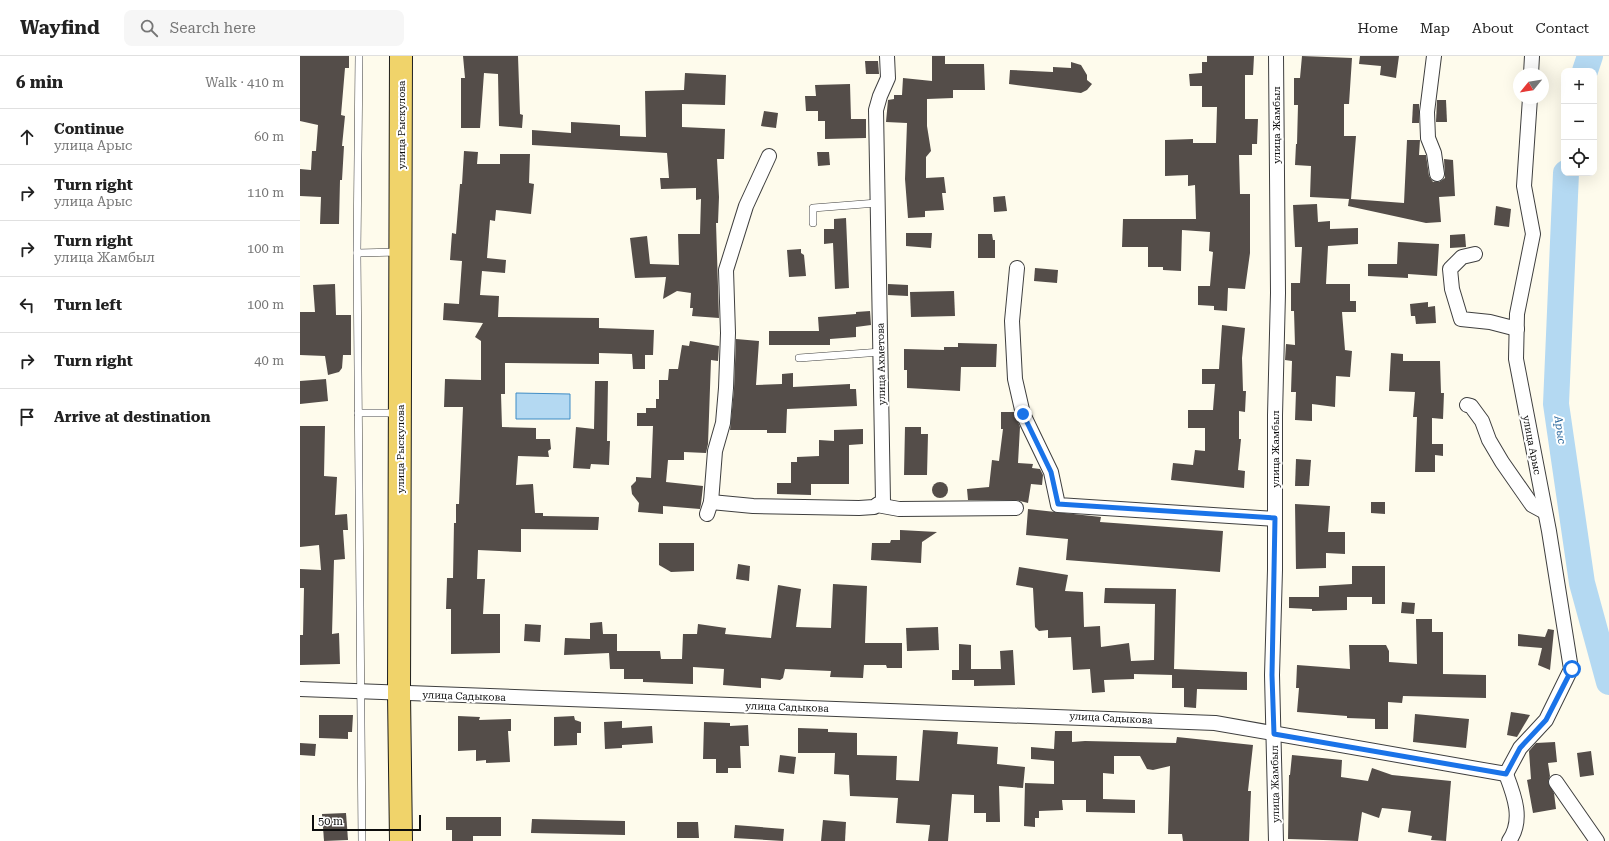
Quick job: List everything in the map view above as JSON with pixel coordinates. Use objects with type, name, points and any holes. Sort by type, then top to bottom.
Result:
[{"type":"main road","name":"улица Рыскулова","points":[[401,56],[399,694],[401,841]]},
{"type":"street","name":"улица Ахметова","points":[[877,505],[883,501],[876,110],[888,78],[887,56]]},
{"type":"street","name":"улица Жамбыл","points":[[1276,56],[1278,293],[1272,675],[1276,841]]},
{"type":"street","points":[[1434,56],[1427,112],[1428,138],[1434,153],[1437,174]]},
{"type":"street","points":[[1531,68],[1532,56]]},
{"type":"street","name":"улица Арыс","points":[[1506,774],[1520,748],[1546,720],[1572,669],[1545,512],[1516,359],[1517,328],[1523,280],[1533,234],[1524,186],[1530,104]]},
{"type":"street","points":[[769,156],[746,206],[726,270],[728,333],[726,388],[723,423],[715,451],[709,508],[752,506],[859,508],[877,505],[899,509],[1016,508]]},
{"type":"street","points":[[1475,254],[1462,257],[1450,269],[1452,289],[1461,319],[1517,328]]},
{"type":"street","points":[[1017,268],[1012,321],[1015,379],[1023,414],[1051,472],[1058,504],[1275,518]]},
{"type":"street","points":[[1467,405],[1472,406],[1482,421],[1489,440],[1502,462],[1532,505],[1545,512]]},
{"type":"street","name":"улица Садыкова","points":[[300,689],[399,694],[1215,723],[1274,734]]},
{"type":"street","points":[[1274,734],[1506,774],[1516,799],[1518,819],[1510,841]]},
{"type":"street","points":[[1556,782],[1597,841]]},
{"type":"lane","points":[[359,56],[357,253],[362,841]]},
{"type":"lane","points":[[814,223],[813,208],[877,203]]},
{"type":"lane","points":[[357,253],[400,252]]},
{"type":"lane","points":[[799,358],[881,352]]},
{"type":"lane","points":[[358,413],[400,413]]},
{"type":"water","points":[[516,393],[570,394],[570,419],[516,419]]},
{"type":"building","points":[[300,56],[349,56],[349,68],[345,68],[341,115],[345,116],[342,146],[344,146],[342,180],[340,180],[339,224],[320,224],[321,197],[300,196],[300,169],[311,170],[312,151],[316,151],[318,125],[300,121]]},
{"type":"building","points":[[463,56],[518,56],[520,114],[523,115],[522,128],[499,126],[498,74],[484,73],[480,128],[461,128],[461,78],[465,78]]},
{"type":"building","points":[[932,56],[945,56],[945,64],[984,64],[985,90],[953,90],[953,98],[927,99],[927,126],[931,151],[926,157],[926,178],[944,177],[946,193],[942,193],[944,210],[925,211],[925,217],[908,218],[905,179],[907,123],[886,122],[888,100],[894,99],[894,95],[902,95],[903,78],[932,81]]},
{"type":"building","points":[[1207,56],[1254,56],[1253,75],[1245,75],[1245,119],[1258,119],[1257,144],[1252,144],[1252,155],[1239,155],[1240,194],[1250,194],[1250,253],[1245,289],[1228,288],[1227,311],[1214,310],[1214,306],[1198,305],[1198,286],[1210,286],[1213,252],[1209,251],[1210,232],[1182,230],[1181,271],[1163,270],[1163,267],[1148,267],[1148,247],[1122,247],[1123,219],[1196,219],[1195,185],[1188,186],[1188,175],[1165,176],[1165,140],[1193,139],[1193,143],[1216,143],[1217,107],[1202,107],[1202,86],[1190,86],[1189,74],[1202,73],[1202,62],[1207,62]]},
{"type":"building","points":[[1302,56],[1352,58],[1349,104],[1344,104],[1344,136],[1356,136],[1351,199],[1404,203],[1407,140],[1420,140],[1419,155],[1426,155],[1429,176],[1433,182],[1439,182],[1445,178],[1444,159],[1453,160],[1455,196],[1439,197],[1441,222],[1426,223],[1348,206],[1349,199],[1310,197],[1311,166],[1295,165],[1298,105],[1294,105],[1294,78],[1300,78]]},
{"type":"building","points":[[1360,56],[1399,56],[1396,78],[1380,75],[1381,66],[1359,64]]},
{"type":"building","points":[[865,61],[878,61],[879,74],[866,74]]},
{"type":"building","points":[[1071,62],[1081,65],[1087,75],[1087,80],[1092,84],[1087,90],[1081,93],[1009,84],[1010,70],[1053,72],[1053,67],[1071,68]]},
{"type":"building","points":[[685,73],[726,75],[725,105],[682,104],[682,127],[725,129],[724,159],[717,159],[719,197],[718,223],[716,223],[719,318],[692,316],[693,308],[690,308],[691,293],[677,291],[663,299],[666,277],[635,278],[630,238],[647,236],[650,264],[679,265],[678,234],[700,234],[701,199],[696,200],[696,188],[661,189],[660,178],[669,178],[667,153],[532,145],[532,130],[571,133],[571,122],[620,125],[620,136],[646,137],[645,91],[684,90]]},
{"type":"building","points":[[850,84],[851,119],[866,119],[866,138],[825,139],[825,121],[818,121],[818,111],[806,111],[805,96],[816,96],[815,85]]},
{"type":"building","points":[[1437,100],[1446,100],[1447,122],[1436,122]]},
{"type":"building","points":[[1413,104],[1419,104],[1419,123],[1412,123]]},
{"type":"building","points":[[764,111],[778,113],[776,128],[761,126]]},
{"type":"building","points":[[464,151],[478,152],[477,164],[500,164],[500,154],[530,154],[529,183],[534,184],[531,214],[496,210],[495,221],[490,220],[487,258],[506,260],[505,273],[482,271],[480,295],[499,296],[498,317],[599,318],[599,328],[654,330],[653,355],[645,355],[645,369],[633,369],[632,354],[599,353],[599,364],[505,363],[505,394],[501,394],[502,427],[536,428],[536,439],[550,439],[551,449],[548,451],[549,457],[518,456],[516,485],[533,484],[535,513],[543,513],[543,516],[599,517],[598,530],[521,529],[521,552],[478,550],[477,579],[485,579],[483,614],[500,614],[500,653],[451,654],[451,609],[446,609],[447,578],[453,578],[454,523],[456,523],[456,504],[459,504],[463,407],[444,407],[445,379],[481,380],[481,341],[475,337],[483,323],[443,320],[444,303],[459,304],[462,261],[450,260],[452,233],[456,234]]},
{"type":"building","points":[[817,152],[829,152],[830,165],[818,166]]},
{"type":"building","points":[[1005,196],[1007,211],[994,212],[993,197]]},
{"type":"building","points":[[1317,204],[1318,222],[1330,221],[1330,229],[1358,228],[1358,244],[1328,246],[1326,284],[1350,284],[1350,301],[1356,301],[1356,312],[1342,312],[1345,350],[1352,351],[1350,377],[1336,376],[1335,407],[1312,404],[1312,421],[1295,420],[1296,392],[1291,392],[1292,361],[1285,360],[1286,344],[1295,345],[1294,311],[1291,311],[1291,283],[1300,283],[1302,247],[1295,247],[1293,205]]},
{"type":"building","points":[[1496,206],[1511,209],[1509,227],[1494,225]]},
{"type":"building","points":[[846,218],[849,288],[835,289],[833,243],[824,244],[824,229],[834,229],[834,219]]},
{"type":"building","points":[[906,233],[932,233],[931,248],[906,246]]},
{"type":"building","points":[[978,234],[992,234],[993,240],[995,240],[995,258],[978,258]]},
{"type":"building","points":[[1465,234],[1466,247],[1450,248],[1450,235]]},
{"type":"building","points":[[1398,242],[1439,244],[1437,276],[1408,274],[1408,278],[1368,276],[1368,264],[1397,264]]},
{"type":"building","points":[[801,249],[801,253],[804,255],[806,276],[789,277],[787,250]]},
{"type":"building","points":[[1035,268],[1058,270],[1057,283],[1034,281]]},
{"type":"building","points":[[335,284],[336,315],[351,315],[351,355],[343,355],[342,368],[339,372],[328,375],[325,356],[300,355],[300,312],[315,312],[313,285]]},
{"type":"building","points":[[888,284],[908,285],[908,296],[888,295]]},
{"type":"building","points":[[954,291],[955,316],[911,317],[910,292]]},
{"type":"building","points":[[1428,302],[1428,307],[1435,306],[1436,323],[1416,324],[1415,316],[1411,316],[1410,304]]},
{"type":"building","points":[[870,311],[871,325],[856,327],[856,337],[830,339],[830,345],[769,345],[769,331],[819,331],[818,317],[856,314],[856,312]]},
{"type":"building","points":[[1222,325],[1245,328],[1242,358],[1243,391],[1246,391],[1245,412],[1239,411],[1239,439],[1241,439],[1238,470],[1245,471],[1244,488],[1171,480],[1173,463],[1193,465],[1195,450],[1205,451],[1205,428],[1188,428],[1188,410],[1213,410],[1215,384],[1202,384],[1202,369],[1219,369]]},
{"type":"building","points":[[736,339],[759,341],[756,385],[782,384],[782,374],[793,373],[793,387],[850,384],[850,389],[856,389],[857,406],[787,409],[786,433],[767,433],[767,430],[730,430],[734,389]]},
{"type":"building","points":[[690,341],[719,346],[718,361],[711,360],[708,444],[706,453],[684,452],[684,460],[668,460],[666,482],[703,486],[700,509],[663,506],[663,514],[638,512],[639,503],[632,494],[631,486],[636,481],[636,477],[651,478],[653,426],[637,426],[637,413],[646,413],[646,408],[656,408],[656,399],[659,399],[659,380],[668,380],[669,369],[678,369],[682,345],[689,346]]},
{"type":"building","points":[[958,343],[997,344],[996,367],[961,367],[960,391],[907,388],[907,370],[904,370],[904,349],[944,350],[944,347],[958,347]]},
{"type":"building","points":[[1391,353],[1403,354],[1403,361],[1440,361],[1441,393],[1444,393],[1443,419],[1432,418],[1432,444],[1443,444],[1443,456],[1435,455],[1435,472],[1415,472],[1417,417],[1413,417],[1415,392],[1389,391]]},
{"type":"building","points":[[326,379],[328,401],[300,404],[300,381]]},
{"type":"building","points":[[595,381],[608,381],[607,441],[610,441],[609,465],[591,464],[590,469],[573,468],[576,427],[594,429]]},
{"type":"building","points":[[1001,412],[1014,412],[1020,427],[1018,463],[1033,464],[1032,468],[1040,469],[1043,475],[1042,485],[1031,484],[1028,503],[1016,500],[968,500],[967,489],[989,487],[992,460],[999,461],[1003,429],[1001,429]]},
{"type":"building","points":[[300,426],[325,426],[324,476],[337,477],[335,515],[347,514],[348,530],[343,530],[345,559],[334,560],[332,634],[339,633],[340,664],[300,665],[300,635],[303,635],[304,588],[300,588],[300,569],[321,570],[319,545],[300,547]]},
{"type":"building","points":[[905,427],[921,427],[921,434],[928,434],[927,475],[904,475]]},
{"type":"building","points":[[863,429],[863,444],[849,445],[849,484],[811,484],[811,495],[777,494],[777,483],[791,483],[791,462],[797,462],[797,457],[819,456],[819,440],[834,441],[834,430]]},
{"type":"building","points":[[1296,459],[1311,460],[1309,486],[1295,486]]},
{"type":"building","points":[[940,482],[947,487],[948,490],[943,497],[940,498],[933,493],[932,490],[937,483]]},
{"type":"building","points":[[1371,502],[1385,502],[1385,514],[1371,513]]},
{"type":"building","points":[[1295,504],[1330,506],[1328,532],[1345,532],[1345,554],[1326,553],[1326,568],[1296,569]]},
{"type":"building","points":[[1028,509],[1101,517],[1100,522],[1223,531],[1220,572],[1066,560],[1068,539],[1026,535]]},
{"type":"building","points":[[900,530],[937,532],[922,542],[921,563],[871,560],[872,543],[890,543],[891,540],[900,540]]},
{"type":"building","points":[[659,543],[694,543],[694,571],[671,572],[659,565]]},
{"type":"building","points":[[738,564],[750,566],[749,581],[736,579]]},
{"type":"building","points":[[1352,566],[1385,566],[1385,604],[1372,604],[1372,597],[1347,597],[1347,610],[1312,611],[1312,609],[1289,608],[1289,597],[1319,597],[1319,586],[1352,584]]},
{"type":"building","points":[[1019,567],[1068,575],[1065,591],[1083,592],[1084,627],[1100,626],[1101,647],[1129,643],[1131,661],[1154,660],[1155,604],[1104,603],[1105,588],[1176,589],[1174,669],[1247,672],[1247,690],[1197,689],[1196,708],[1184,707],[1184,688],[1172,688],[1172,675],[1134,674],[1134,679],[1104,680],[1105,692],[1092,693],[1090,669],[1073,670],[1071,637],[1048,638],[1048,630],[1039,631],[1035,627],[1033,588],[1016,585]]},
{"type":"building","points":[[833,584],[867,586],[865,643],[902,643],[902,668],[887,668],[886,665],[864,665],[863,678],[830,677],[831,671],[785,669],[783,678],[780,680],[761,678],[761,688],[723,685],[724,669],[693,667],[693,684],[643,682],[643,679],[624,679],[624,669],[610,669],[609,653],[564,655],[565,638],[590,639],[590,623],[602,622],[603,634],[617,634],[617,651],[660,651],[661,659],[682,659],[683,634],[697,634],[698,624],[726,628],[725,634],[771,638],[778,585],[801,589],[796,627],[831,628]]},
{"type":"building","points":[[1402,602],[1415,603],[1414,614],[1401,613]]},
{"type":"building","points":[[1416,619],[1432,619],[1432,632],[1443,632],[1443,674],[1486,675],[1486,698],[1403,696],[1402,703],[1388,702],[1388,729],[1375,729],[1375,719],[1347,718],[1347,716],[1297,712],[1299,688],[1296,688],[1297,665],[1350,669],[1349,645],[1386,645],[1389,651],[1389,662],[1417,664]]},
{"type":"building","points":[[525,624],[541,625],[540,642],[524,641]]},
{"type":"building","points":[[938,627],[939,650],[907,651],[906,628]]},
{"type":"building","points":[[1548,629],[1554,630],[1550,670],[1538,665],[1542,648],[1518,646],[1518,634],[1545,637]]},
{"type":"building","points":[[959,644],[971,645],[971,669],[1001,669],[1000,651],[1013,650],[1015,685],[974,686],[974,680],[952,680],[952,670],[959,670]]},
{"type":"building","points":[[1511,712],[1530,715],[1517,737],[1507,735]]},
{"type":"building","points":[[1415,714],[1469,719],[1466,748],[1413,742]]},
{"type":"building","points":[[319,715],[353,715],[352,732],[348,732],[348,739],[319,738]]},
{"type":"building","points":[[458,716],[480,717],[479,720],[511,719],[511,731],[508,731],[510,762],[486,763],[486,760],[476,761],[476,750],[458,751]]},
{"type":"building","points":[[574,716],[575,720],[581,722],[581,733],[577,733],[577,745],[554,746],[554,717]]},
{"type":"building","points":[[622,721],[622,728],[652,726],[653,743],[622,745],[622,748],[605,749],[604,722]]},
{"type":"building","points":[[704,722],[730,723],[730,726],[748,725],[749,746],[740,746],[741,768],[728,768],[728,773],[716,773],[716,759],[703,759]]},
{"type":"building","points":[[798,728],[828,729],[828,732],[857,733],[857,755],[897,756],[896,780],[919,781],[923,730],[958,732],[957,744],[998,747],[997,764],[1025,767],[1023,788],[999,786],[1000,822],[986,822],[986,813],[974,813],[974,795],[952,794],[948,841],[928,841],[930,825],[896,823],[898,798],[850,796],[849,775],[834,774],[835,753],[798,753]]},
{"type":"building","points":[[1055,731],[1072,731],[1072,742],[1176,743],[1177,737],[1253,745],[1248,791],[1251,791],[1249,841],[1183,841],[1182,834],[1168,834],[1170,766],[1153,770],[1147,769],[1140,756],[1114,756],[1114,774],[1103,773],[1103,799],[1135,800],[1135,813],[1086,812],[1086,800],[1062,800],[1063,810],[1039,811],[1039,818],[1035,818],[1035,827],[1024,826],[1025,783],[1054,784],[1054,761],[1031,759],[1031,747],[1054,749]]},
{"type":"building","points":[[1555,742],[1557,762],[1548,763],[1550,776],[1548,782],[1554,793],[1556,809],[1533,813],[1527,780],[1531,779],[1529,751],[1536,743]]},
{"type":"building","points":[[300,743],[316,744],[315,756],[300,755]]},
{"type":"building","points":[[1591,751],[1594,775],[1580,777],[1577,753]]},
{"type":"building","points":[[780,755],[796,757],[794,774],[778,772]]},
{"type":"building","points":[[1292,755],[1342,760],[1341,777],[1368,781],[1372,768],[1392,775],[1451,781],[1446,841],[1431,840],[1432,836],[1408,832],[1411,811],[1382,808],[1379,818],[1362,812],[1358,841],[1288,839],[1289,775]]},
{"type":"building","points":[[346,813],[348,840],[324,841],[322,814]]},
{"type":"building","points":[[446,817],[501,817],[501,836],[473,836],[473,841],[452,841],[452,830],[446,830]]},
{"type":"building","points":[[532,819],[625,821],[625,835],[531,833]]},
{"type":"building","points":[[823,820],[846,822],[845,841],[821,841]]},
{"type":"building","points":[[677,822],[698,822],[699,838],[677,838]]},
{"type":"building","points":[[735,825],[784,829],[783,841],[734,838]]},
{"type":"waterway","name":"Арыс","points":[[1586,68],[1590,56]]},
{"type":"waterway","name":"Арыс","points":[[1566,176],[1556,404],[1582,583],[1609,682]]},
{"type":"route","points":[[1023,414],[1037,446],[1051,472],[1058,504],[1275,518],[1272,675],[1274,734],[1506,774],[1520,748],[1546,720],[1572,669]]}]
